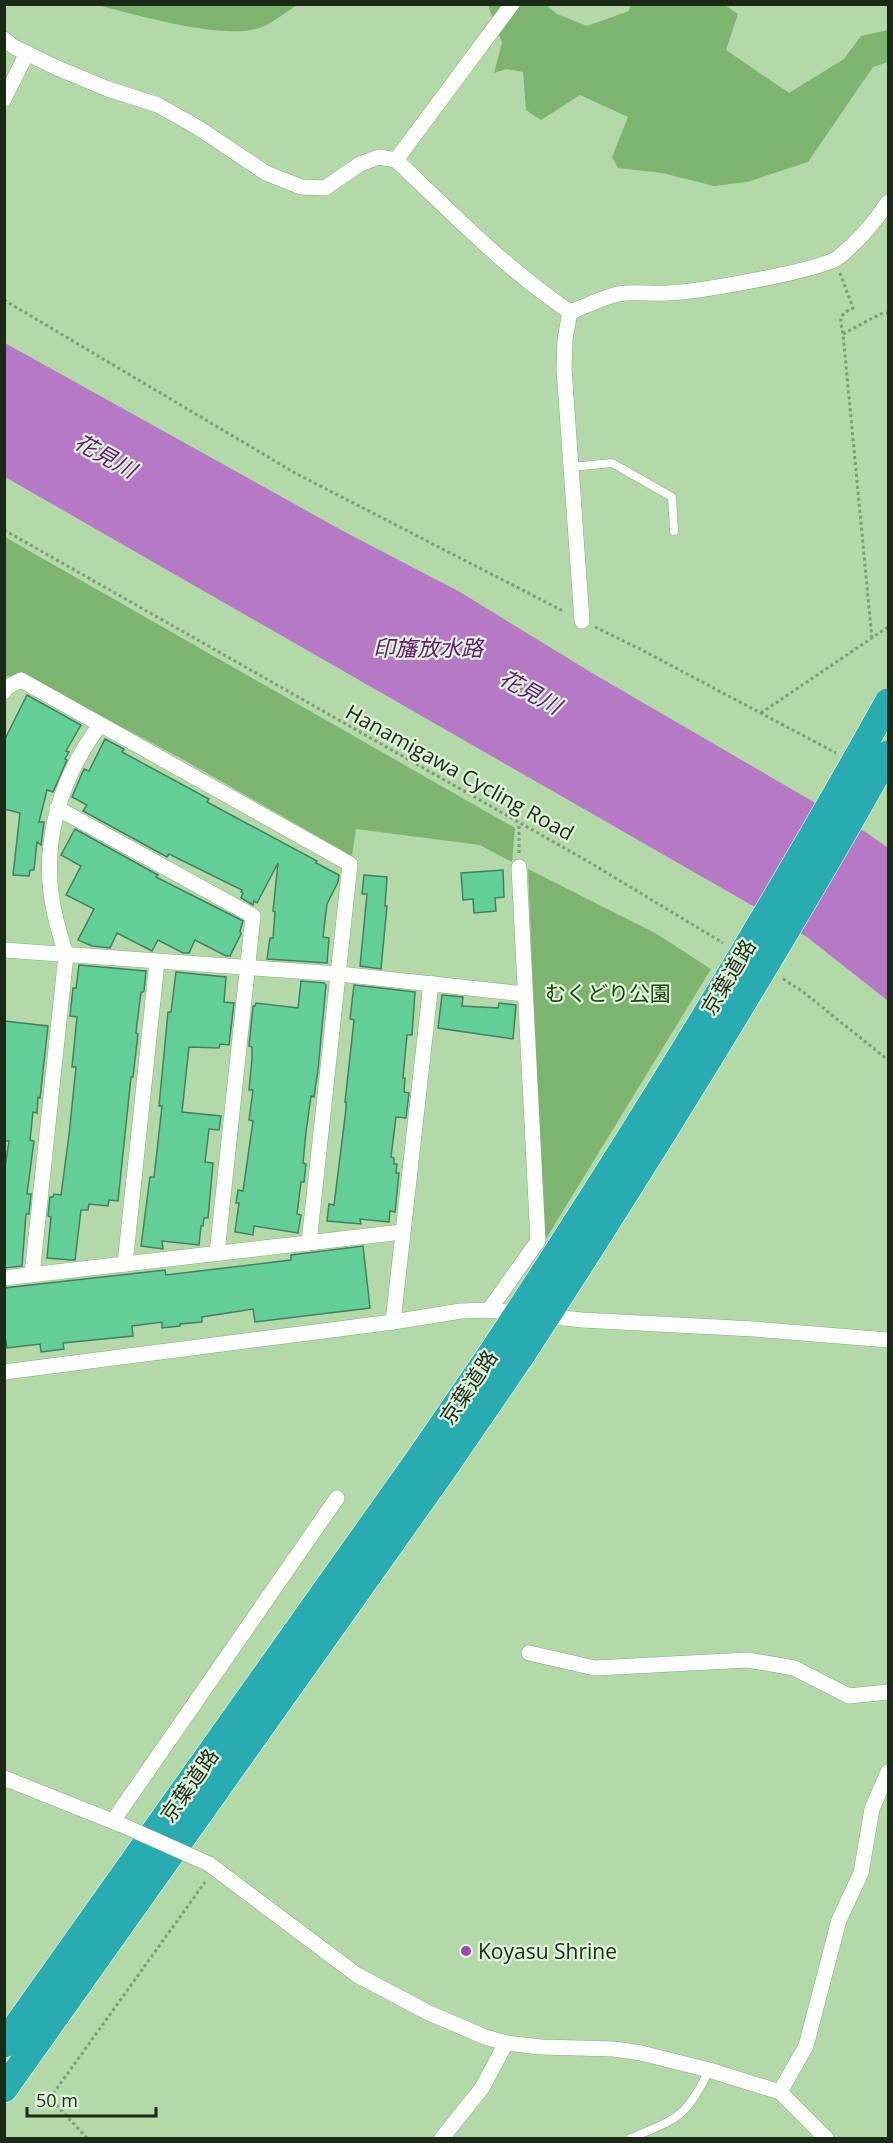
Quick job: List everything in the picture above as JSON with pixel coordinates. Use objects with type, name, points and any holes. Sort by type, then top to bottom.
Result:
[{"type":"highway","name":"京葉道路","points":[[4,2089],[305,1666],[510,1349],[616,1161],[696,1032],[887,704]]},
{"type":"highway","name":"京葉道路","points":[[4,2044],[401,1485],[510,1349],[651,1155],[888,754]]},
{"type":"street","points":[[396,160],[512,4]]},
{"type":"street","points":[[4,39],[27,53],[108,89],[158,105],[197,127],[266,173],[301,187],[325,188],[360,164],[379,157],[396,160],[493,253],[570,312]]},
{"type":"street","points":[[4,99],[27,53]]},
{"type":"street","points":[[570,312],[600,299],[620,294],[695,290],[817,267],[834,259],[878,217],[888,202]]},
{"type":"street","points":[[570,312],[565,339],[564,369],[582,621]]},
{"type":"street","points":[[4,692],[7,687],[21,680],[350,864],[309,1243]]},
{"type":"street","points":[[32,1275],[66,955],[54,914],[49,870],[57,808],[82,748],[100,725]]},
{"type":"street","points":[[57,808],[253,916],[217,1253]]},
{"type":"street","points":[[489,1310],[538,1241],[519,867]]},
{"type":"street","points":[[4,950],[339,974],[525,994]]},
{"type":"street","points":[[125,1264],[157,962]]},
{"type":"street","points":[[393,1322],[431,983]]},
{"type":"street","points":[[4,1278],[402,1232]]},
{"type":"street","points":[[4,1372],[393,1322],[461,1311],[489,1310],[582,1320],[754,1329],[888,1340]]},
{"type":"street","points":[[117,1823],[337,1498]]},
{"type":"street","points":[[529,1653],[596,1668],[748,1660],[794,1668],[849,1696],[888,1692]]},
{"type":"street","points":[[780,2092],[806,2046],[839,1920],[861,1873],[872,1809],[888,1772]]},
{"type":"street","points":[[4,1778],[117,1823],[212,1866],[357,1975],[429,2013],[485,2037],[506,2043],[632,2052],[709,2070],[780,2092],[826,2139]]},
{"type":"street","points":[[442,2139],[482,2088],[506,2043]]},
{"type":"lane","points":[[571,466],[612,463],[672,497],[674,531]]},
{"type":"lane","points":[[631,2139],[644,2136],[685,2111],[699,2091],[709,2070]]},
{"type":"path","points":[[834,259],[853,308],[844,312],[840,320],[872,639]]},
{"type":"path","points":[[4,300],[295,473],[642,650],[840,755]]},
{"type":"path","points":[[843,334],[880,314],[888,313]]},
{"type":"path","name":"Hanamigawa Cycling Road","points":[[4,530],[519,823],[732,948]]},
{"type":"path","points":[[761,713],[888,627]]},
{"type":"path","points":[[519,823],[519,867]]},
{"type":"path","points":[[782,979],[802,992],[888,1060]]},
{"type":"path","points":[[87,2139],[50,2098],[212,1866]]},
{"type":"green space","points":[[97,5],[297,5],[262,27],[246,31],[227,31],[180,25]]},
{"type":"green space","points":[[488,5],[546,5],[557,14],[587,26],[629,11],[630,5],[725,5],[738,14],[726,50],[789,93],[844,59],[861,36],[888,30],[888,62],[873,67],[808,162],[747,182],[714,186],[662,173],[618,168],[612,157],[628,117],[580,95],[541,120],[526,110],[523,72],[507,69],[494,73],[502,43]]},
{"type":"green space","points":[[5,537],[515,828],[512,862],[480,845],[356,829],[352,856],[184,760],[26,676],[7,676],[5,680]]},
{"type":"green space","name":"むくどり公園","points":[[528,869],[655,933],[711,969],[544,1242]]},
{"type":"water","name":"印旛放水路","points":[[5,343],[343,531],[460,592],[592,673],[867,833],[888,848],[888,1001],[807,937],[5,477]]},
{"type":"building","points":[[27,695],[81,725],[66,751],[69,752],[65,759],[67,760],[53,792],[47,790],[39,822],[44,822],[41,845],[37,842],[34,870],[30,870],[29,876],[13,875],[20,813],[4,809],[4,741]]},
{"type":"building","points":[[105,739],[124,749],[122,752],[209,799],[207,802],[339,875],[327,904],[323,937],[329,938],[327,963],[267,959],[270,938],[273,938],[278,863],[257,903],[254,901],[253,905],[241,898],[242,890],[169,854],[167,857],[83,811],[87,805],[72,797],[84,769],[89,771]]},
{"type":"building","points":[[75,829],[158,875],[156,877],[243,921],[241,934],[230,956],[195,940],[189,953],[183,953],[158,940],[152,951],[117,933],[110,948],[92,946],[78,940],[94,909],[66,895],[81,866],[61,855]]},
{"type":"building","points":[[503,870],[504,897],[495,898],[496,911],[474,913],[473,899],[463,900],[461,873]]},
{"type":"building","points":[[364,875],[387,877],[385,906],[387,906],[381,969],[360,966],[367,894],[362,894]]},
{"type":"building","points":[[79,965],[146,971],[144,991],[141,993],[139,1007],[136,1033],[138,1034],[133,1077],[131,1077],[118,1201],[109,1200],[108,1206],[89,1204],[88,1210],[81,1210],[75,1260],[71,1260],[47,1258],[51,1217],[48,1216],[50,1197],[54,1194],[61,1195],[69,1135],[76,1067],[72,1067],[77,1017],[70,1016],[73,988],[76,988]]},
{"type":"building","points":[[176,972],[226,977],[224,1002],[234,1003],[229,1045],[220,1044],[219,1048],[189,1047],[182,1112],[221,1116],[219,1130],[209,1129],[205,1162],[213,1163],[208,1218],[204,1218],[203,1226],[201,1226],[199,1245],[162,1241],[163,1249],[141,1246],[150,1177],[154,1177],[162,1106],[159,1106],[168,1012],[171,1012]]},
{"type":"building","points":[[301,981],[326,985],[318,1070],[314,1097],[311,1096],[306,1132],[303,1163],[306,1164],[297,1214],[301,1215],[298,1233],[254,1226],[253,1235],[235,1232],[239,1203],[236,1203],[238,1190],[243,1191],[253,1121],[249,1120],[253,1090],[249,1090],[252,1047],[249,1046],[253,1006],[256,1003],[298,1008]]},
{"type":"building","points":[[354,985],[415,992],[412,1035],[407,1035],[403,1078],[405,1078],[404,1092],[409,1093],[406,1118],[396,1117],[391,1157],[394,1158],[394,1164],[397,1164],[396,1173],[399,1173],[395,1212],[390,1211],[389,1222],[360,1219],[361,1224],[327,1221],[329,1204],[334,1205],[346,1109],[354,1020],[350,1019]]},
{"type":"building","points":[[442,995],[463,997],[462,1006],[498,1008],[499,1003],[516,1005],[513,1039],[438,1028]]},
{"type":"building","points":[[4,1021],[48,1026],[40,1098],[38,1097],[37,1113],[33,1112],[30,1140],[34,1141],[27,1194],[31,1194],[29,1214],[26,1214],[22,1266],[4,1268],[4,1173],[9,1141],[4,1141]]},
{"type":"building","points":[[363,1246],[370,1308],[255,1322],[253,1309],[202,1317],[202,1322],[180,1324],[180,1326],[162,1328],[162,1322],[132,1326],[133,1336],[63,1343],[64,1349],[41,1352],[40,1344],[7,1348],[4,1330],[4,1288],[165,1270],[166,1275],[291,1260],[291,1255]]},
{"type":"place","name":"Koyasu Shrine","points":[[466,1951]]},
{"type":"water label","name":"花見川","points":[[106,455]]},
{"type":"water label","name":"花見川","points":[[531,691]]}]
